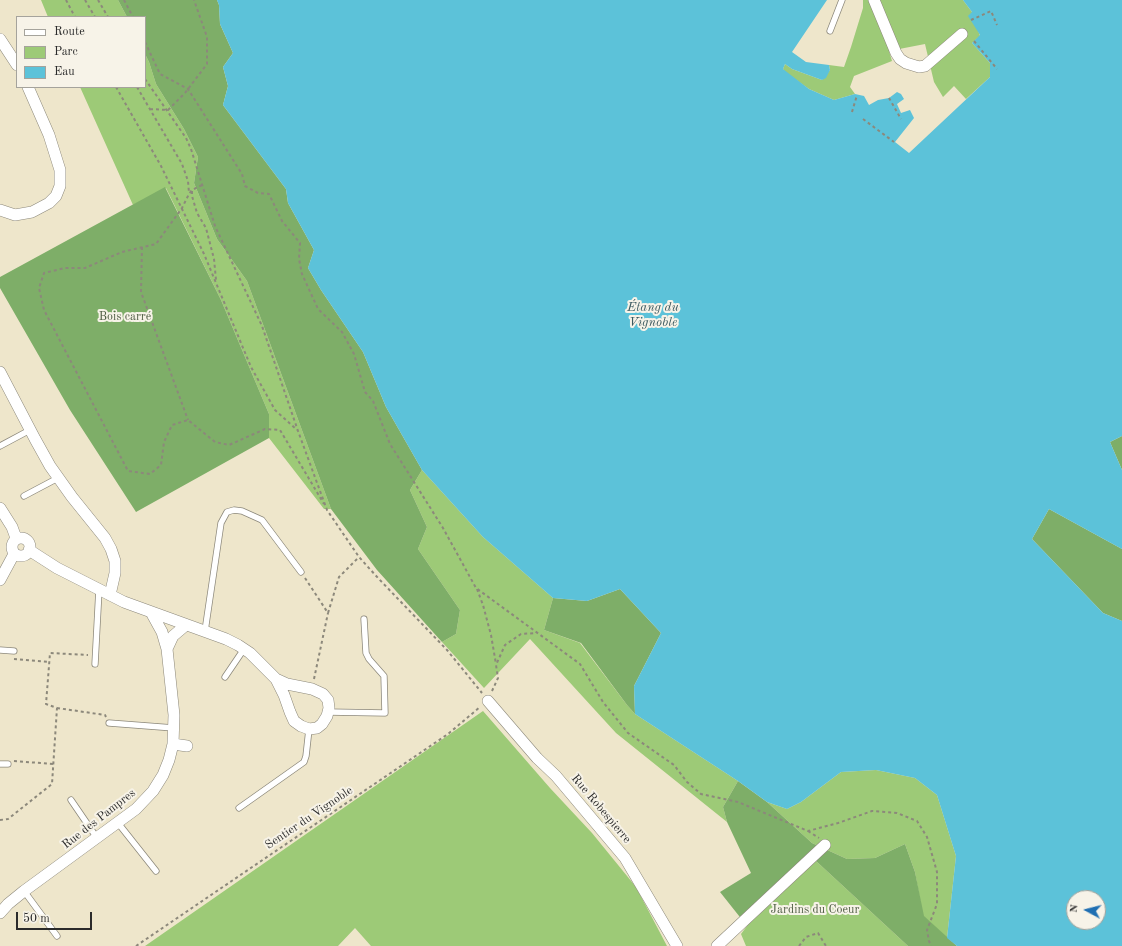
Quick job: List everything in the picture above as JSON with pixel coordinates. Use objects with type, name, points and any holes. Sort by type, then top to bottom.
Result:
[{"type":"street","points":[[874,0],[898,57],[906,63],[919,67],[925,66],[962,34]]},
{"type":"street","points":[[0,39],[16,63]]},
{"type":"street","points":[[0,210],[15,215],[32,212],[49,203],[56,196],[60,186],[60,170],[51,142],[28,88]]},
{"type":"street","points":[[0,372],[30,430],[58,478],[105,538],[111,549],[115,561],[115,573],[110,595]]},
{"type":"street","points":[[0,508],[12,527],[16,538],[12,546],[12,551],[14,554],[0,580]]},
{"type":"street","points":[[14,554],[17,556],[23,556],[29,550],[30,545],[26,539],[22,537],[16,538]]},
{"type":"street","points":[[29,550],[57,568],[124,602],[232,641],[244,648],[276,679],[292,717],[301,726],[309,729],[320,726],[325,720],[328,712],[329,704],[326,697],[319,691],[292,686],[276,679]]},
{"type":"street","name":"Rue des Pampres","points":[[0,913],[12,901],[136,809],[153,791],[166,768],[173,744],[174,728],[167,649],[162,632],[151,612]]},
{"type":"street","points":[[167,649],[173,636],[186,625]]},
{"type":"street","name":"Rue Robespierre","points":[[488,701],[537,758],[556,776],[626,858],[677,946]]},
{"type":"street","points":[[173,744],[187,746]]},
{"type":"street","points":[[717,946],[825,845]]},
{"type":"lane","points":[[830,31],[842,0]]},
{"type":"lane","points":[[0,446],[30,430]]},
{"type":"lane","points":[[24,496],[58,478]]},
{"type":"lane","points":[[205,631],[221,523],[227,512],[234,510],[242,511],[262,520],[301,572]]},
{"type":"lane","points":[[95,664],[99,590]]},
{"type":"lane","points":[[328,712],[385,713],[384,676],[366,653],[364,619]]},
{"type":"lane","points":[[225,677],[244,648]]},
{"type":"lane","points":[[0,650],[14,651]]},
{"type":"lane","points":[[109,723],[174,728]]},
{"type":"lane","points":[[239,808],[304,762],[309,729]]},
{"type":"lane","points":[[0,764],[8,764]]},
{"type":"lane","points":[[71,800],[97,839]]},
{"type":"lane","points":[[118,823],[156,871]]},
{"type":"lane","points":[[24,892],[57,936]]},
{"type":"path","points":[[66,0],[74,16]]},
{"type":"path","points":[[85,0],[94,16]]},
{"type":"path","points":[[98,0],[107,16]]},
{"type":"path","points":[[124,0],[132,16]]},
{"type":"path","points":[[150,109],[168,110],[188,89],[207,64],[207,37],[194,0]]},
{"type":"path","points":[[970,20],[991,11],[997,25]]},
{"type":"path","points":[[974,41],[997,69]]},
{"type":"path","points":[[142,247],[141,292],[188,420],[215,442],[229,445],[265,429],[280,430],[327,510],[359,557],[447,650],[488,701],[498,678],[491,635],[483,605],[476,588],[443,528],[390,444],[373,401],[365,392],[354,354],[342,332],[318,309],[302,274],[298,259],[300,243],[282,221],[268,194],[258,193],[245,186],[242,174],[188,89],[160,74],[146,44]]},
{"type":"path","points":[[146,80],[186,138],[191,149],[215,226],[262,326],[327,510]]},
{"type":"path","points":[[117,88],[161,166],[182,208],[204,254],[255,373],[275,410],[298,431]]},
{"type":"path","points":[[139,88],[182,164],[188,181],[189,194]]},
{"type":"path","points":[[852,112],[857,95]]},
{"type":"path","points":[[889,98],[901,119]]},
{"type":"path","points":[[863,119],[894,142]]},
{"type":"path","points":[[188,420],[172,425],[164,442],[161,465],[150,474],[128,471],[44,310],[39,288],[44,273],[65,268],[85,268],[122,252],[156,244],[182,208],[192,190],[202,185]]},
{"type":"path","points":[[192,190],[192,196],[197,213],[206,228],[214,258],[216,283]]},
{"type":"path","points":[[312,689],[328,613],[339,578],[359,557]]},
{"type":"path","points":[[301,572],[328,613]]},
{"type":"path","points":[[476,588],[580,664],[603,702],[628,733],[674,765],[687,782],[701,794],[738,802],[808,832],[872,811],[897,812],[917,821],[927,838],[937,872],[937,904],[927,930],[931,946]]},
{"type":"path","points":[[496,666],[505,646],[521,634],[537,633]]},
{"type":"path","points":[[14,651],[14,659],[49,662]]},
{"type":"path","points":[[95,655],[50,652],[46,704],[58,708],[105,715],[109,723]]},
{"type":"path","name":"Sentier du Vignoble","points":[[136,946],[448,734],[488,701]]},
{"type":"path","points":[[0,820],[8,819],[52,784],[58,708]]},
{"type":"path","points":[[8,764],[14,761],[53,764]]},
{"type":"path","points":[[799,946],[806,937],[818,933],[826,946]]},
{"type":"green space","points":[[41,0],[118,0],[126,16],[48,16]]},
{"type":"green space","points":[[118,0],[217,0],[219,5],[220,24],[233,53],[223,67],[228,86],[223,105],[286,189],[288,203],[314,250],[308,268],[363,352],[386,407],[422,470],[410,490],[427,527],[418,549],[460,610],[456,634],[442,642],[377,570],[331,509],[247,281],[217,239],[194,183],[198,157],[184,129],[156,84],[146,56],[146,16],[126,16]]},
{"type":"green space","points":[[863,0],[963,0],[972,12],[980,36],[972,43],[990,63],[990,77],[966,99],[954,86],[943,97],[934,82],[925,44],[889,51],[892,61],[854,76],[850,87],[855,94],[834,100],[809,89],[785,72],[783,69],[785,64],[792,69],[822,80],[830,70],[829,65],[844,67],[863,8]]},
{"type":"green space","points":[[146,56],[156,84],[184,129],[198,157],[194,183],[217,239],[247,281],[331,509],[324,509],[269,438],[269,414],[221,300],[166,188],[133,205],[80,88],[146,88]]},
{"type":"green space","name":"Bois carré","points":[[165,187],[221,300],[269,414],[269,438],[136,512],[70,410],[0,288],[0,277]]},
{"type":"green space","points":[[1122,436],[1122,470],[1110,442]]},
{"type":"green space","points":[[422,470],[483,537],[553,598],[544,630],[580,643],[635,714],[738,781],[723,807],[727,822],[616,733],[530,639],[484,688],[442,642],[456,634],[460,610],[418,549],[427,527],[410,490]]},
{"type":"green space","points":[[1049,509],[1122,549],[1122,621],[1103,613],[1032,539]]},
{"type":"green space","points":[[620,589],[661,633],[634,686],[635,714],[581,643],[544,630],[553,598],[587,601]]},
{"type":"green space","points":[[483,711],[550,788],[592,833],[636,887],[667,946],[371,946],[355,928],[338,946],[145,946]]},
{"type":"green space","points":[[876,770],[915,778],[937,795],[956,856],[947,938],[923,916],[915,872],[905,844],[875,858],[847,859],[812,843],[767,802],[787,809],[801,802],[841,772]]},
{"type":"green space","points":[[738,781],[767,802],[812,843],[847,859],[875,858],[905,844],[915,872],[924,916],[957,946],[908,946],[816,861],[747,926],[720,892],[751,873],[727,822],[723,807]]},
{"type":"green space","name":"Jardins du Coeur","points":[[816,861],[908,946],[746,946],[741,934],[747,926]]},
{"type":"water","name":"Étang du Vignoble","points":[[217,0],[827,0],[792,52],[806,62],[829,65],[830,70],[826,78],[822,80],[792,69],[785,64],[783,69],[809,89],[834,100],[855,94],[864,96],[869,105],[878,100],[889,98],[897,92],[901,94],[904,99],[897,104],[901,113],[910,110],[914,118],[895,142],[909,153],[990,77],[990,63],[972,43],[980,35],[968,16],[972,12],[963,0],[1122,0],[1122,436],[1110,442],[1122,470],[1122,549],[1049,509],[1032,539],[1103,613],[1122,621],[1122,946],[957,946],[947,938],[956,856],[937,795],[915,778],[876,770],[841,772],[801,802],[787,809],[767,802],[738,781],[635,714],[634,686],[661,633],[620,589],[587,601],[553,598],[483,537],[422,470],[386,407],[363,352],[308,268],[314,250],[288,203],[286,189],[223,105],[228,86],[223,67],[233,53],[220,24],[219,5]]}]
